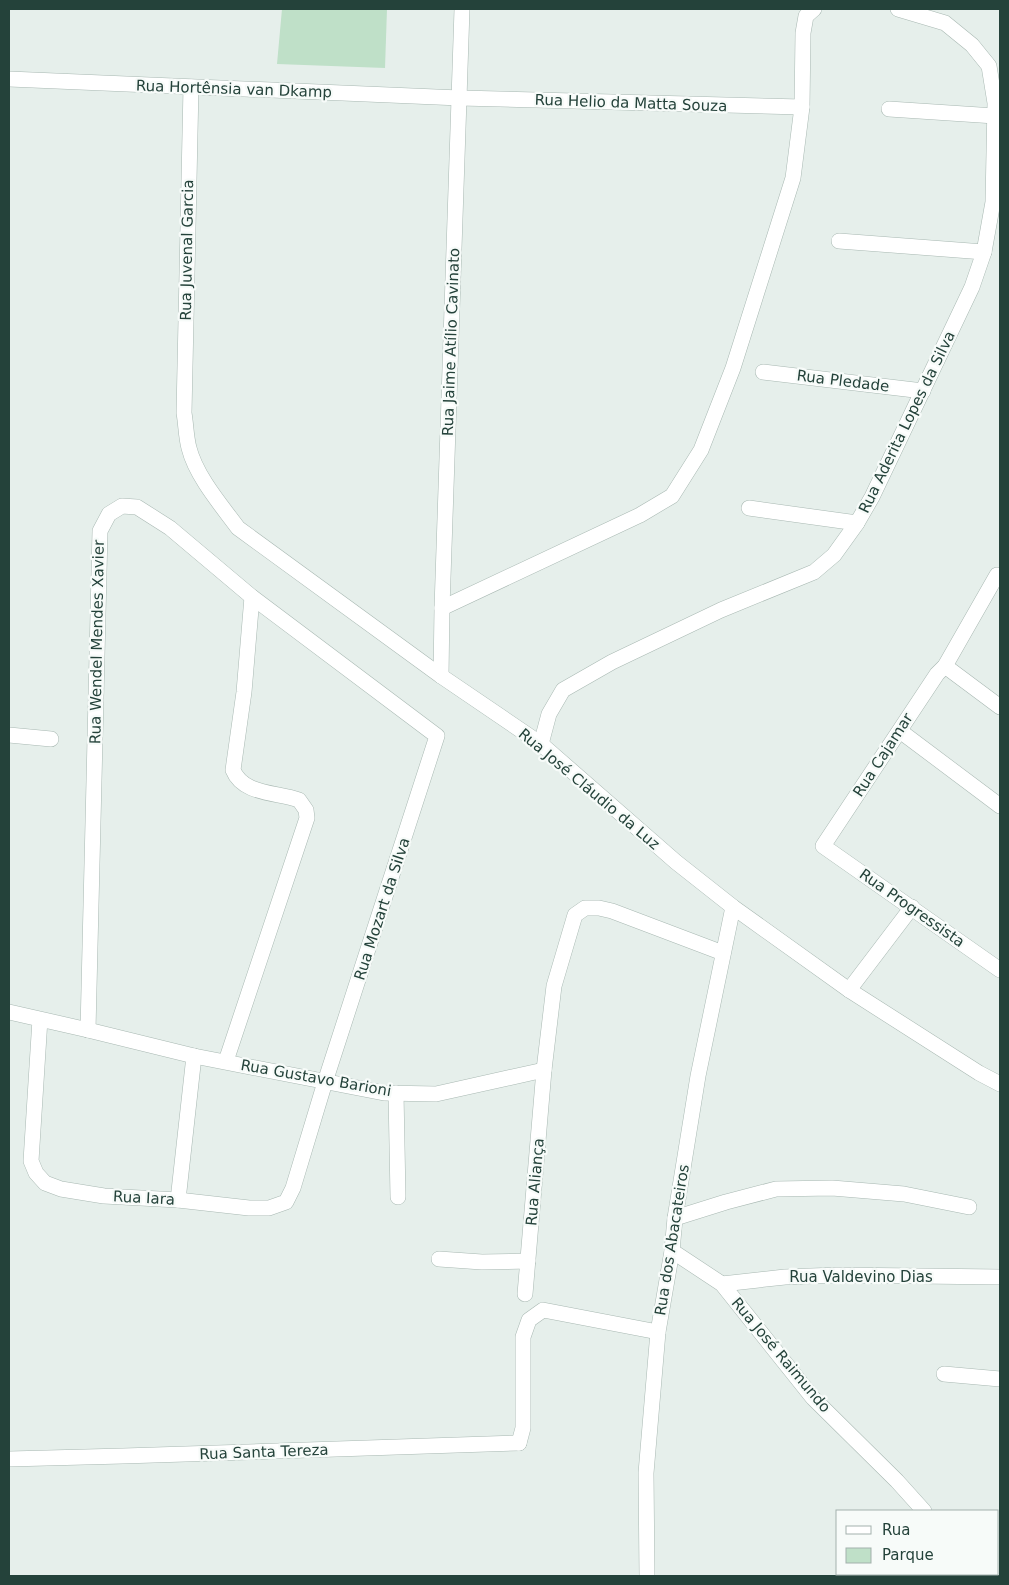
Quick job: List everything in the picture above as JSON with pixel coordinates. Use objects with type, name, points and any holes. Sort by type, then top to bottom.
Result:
[{"type":"street","name":"Rua Jaime Atílio Cavinato","points":[[441,676],[462,9]]},
{"type":"street","points":[[442,608],[640,515],[672,496],[701,450],[733,368],[792,178],[802,107],[803,33],[806,16],[814,9]]},
{"type":"street","name":"Rua Aderita Lopes da Silva","points":[[541,744],[549,714],[563,690],[612,662],[721,610],[814,572],[834,556],[872,497],[972,287],[984,252],[993,202],[996,116],[989,66],[972,45],[945,23],[898,9]]},
{"type":"street","name":"Rua Hortênsia van Dkamp","points":[[9,79],[460,98]]},
{"type":"street","name":"Rua Juvenal Garcia","points":[[184,413],[191,87]]},
{"type":"street","name":"Rua Helio da Matta Souza","points":[[460,98],[802,107]]},
{"type":"street","points":[[889,109],[996,116]]},
{"type":"street","points":[[840,241],[984,252]]},
{"type":"street","name":"Rua Pledade","points":[[763,372],[923,391]]},
{"type":"street","name":"Rua José Cláudio da Luz","points":[[184,413],[189,449],[197,467],[216,498],[238,528],[441,676],[541,744],[676,862],[732,907],[849,990],[979,1073],[1000,1084]]},
{"type":"street","name":"Rua Wendel Mendes Xavier","points":[[88,1030],[100,531],[109,514],[122,506],[137,507],[170,528],[252,596],[437,736]]},
{"type":"street","points":[[749,508],[857,522]]},
{"type":"street","points":[[998,576],[945,666],[1000,707]]},
{"type":"street","points":[[226,1061],[306,818],[306,810],[300,800],[250,788],[236,779],[233,770],[244,692],[252,596]]},
{"type":"street","name":"Rua Cajamar","points":[[823,846],[937,674],[945,666]]},
{"type":"street","points":[[900,731],[1000,806]]},
{"type":"street","points":[[9,734],[52,739]]},
{"type":"street","name":"Rua Mozart da Silva","points":[[325,1082],[437,736]]},
{"type":"street","name":"Rua Progressista","points":[[823,846],[1000,970]]},
{"type":"street","name":"Rua dos Abacateiros","points":[[647,1576],[646,1473],[658,1332],[698,1076],[732,907]]},
{"type":"street","points":[[849,990],[912,907]]},
{"type":"street","name":"Rua Aliança","points":[[525,1294],[544,1070],[554,986],[575,916],[585,908],[599,908],[612,911],[723,953]]},
{"type":"street","name":"Rua Gustavo Barioni","points":[[9,1012],[194,1056],[384,1093],[436,1094],[544,1070]]},
{"type":"street","name":"Rua Iara","points":[[40,1019],[31,1161],[36,1174],[45,1183],[61,1189],[104,1196],[178,1200],[249,1208],[269,1208],[286,1202],[293,1188],[325,1082]]},
{"type":"street","points":[[178,1200],[194,1056]]},
{"type":"street","points":[[396,1093],[398,1197]]},
{"type":"street","points":[[675,1218],[776,1189],[832,1188],[904,1194],[968,1207]]},
{"type":"street","name":"Rua José Raimundo","points":[[672,1251],[722,1284],[813,1398],[897,1481],[923,1510]]},
{"type":"street","points":[[439,1259],[482,1262],[528,1261]]},
{"type":"street","name":"Rua Valdevino Dias","points":[[722,1284],[784,1277],[837,1275],[1000,1277]]},
{"type":"street","name":"Rua Santa Tereza","points":[[9,1459],[519,1443],[523,1428],[523,1337],[529,1320],[543,1310],[658,1332]]},
{"type":"street","points":[[944,1374],[1000,1379]]},
{"type":"green space","points":[[282,9],[387,9],[385,68],[277,64]]}]
